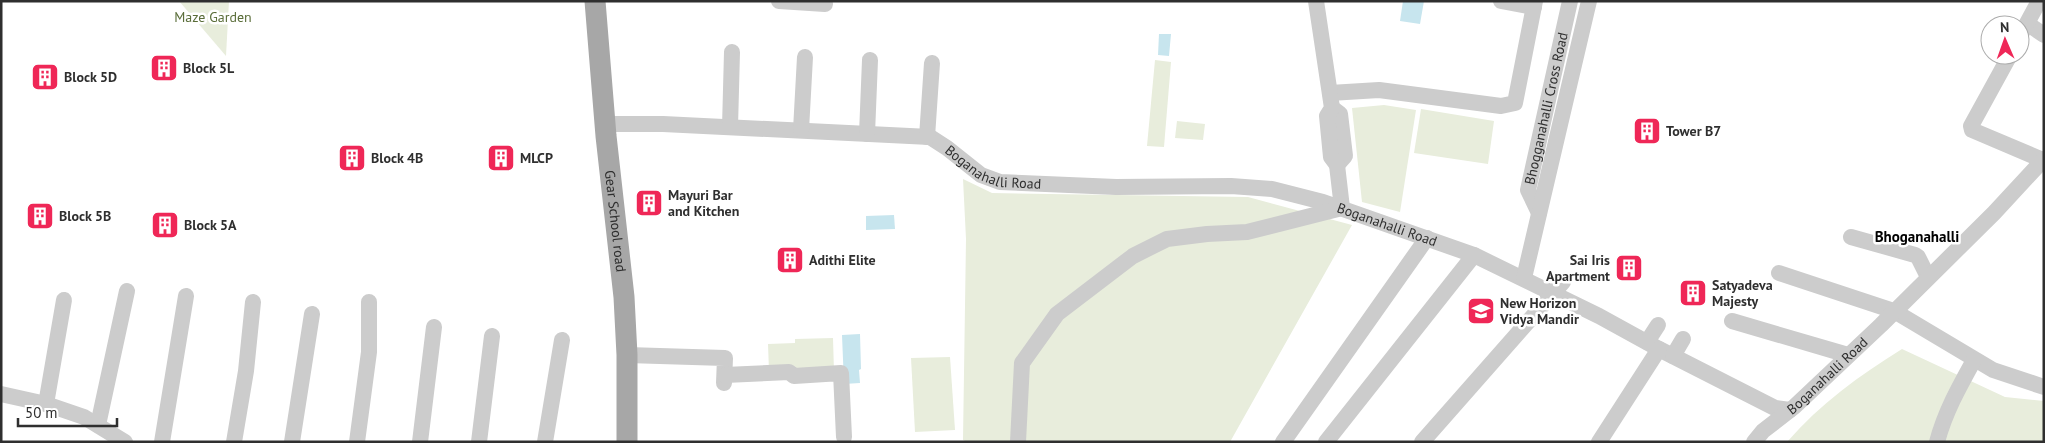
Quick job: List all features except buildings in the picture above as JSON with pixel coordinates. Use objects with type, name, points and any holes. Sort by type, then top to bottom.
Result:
[{"type":"main road","name":"Gear School road","points":[[595,1],[605,124],[623,287],[627,355],[627,442]]},
{"type":"street","points":[[779,1],[826,4]]},
{"type":"street","points":[[1018,442],[1022,363],[1057,314],[1133,256],[1167,239],[1246,232],[1342,208],[1337,165],[1345,156],[1340,114],[1331,100],[1316,1]]},
{"type":"street","points":[[1331,100],[1379,90],[1510,106],[1515,103],[1535,4],[1501,1]]},
{"type":"street","name":"Bhogganahalli Cross Road","points":[[1539,213],[1528,190],[1570,1]]},
{"type":"street","name":"Bhogganahalli Cross Road","points":[[1524,278],[1589,1]]},
{"type":"street","points":[[2030,18],[2039,1]]},
{"type":"street","points":[[2030,32],[2044,35]]},
{"type":"street","points":[[730,127],[732,52]]},
{"type":"street","points":[[801,130],[804,57]]},
{"type":"street","points":[[866,134],[870,60]]},
{"type":"street","points":[[927,137],[932,63]]},
{"type":"street","points":[[2005,65],[1972,126],[1972,130],[2043,160]]},
{"type":"street","name":"Boganahalli Road","points":[[605,124],[664,124],[927,137],[947,148],[981,175],[1000,182],[1108,187],[1240,186],[1272,189],[1342,208],[1474,255],[1524,278],[1559,288],[1608,312],[1660,349],[1775,408],[1790,410],[1881,325],[1894,310],[1994,214],[2043,160]]},
{"type":"street","points":[[1850,237],[1915,255],[1918,257],[1928,277]]},
{"type":"street","points":[[1283,442],[1427,238]]},
{"type":"street","points":[[1326,442],[1474,255]]},
{"type":"street","points":[[1779,272],[1894,310],[1993,370],[2044,387]]},
{"type":"street","points":[[1422,442],[1559,288]]},
{"type":"street","points":[[98,425],[127,292]]},
{"type":"street","points":[[162,442],[186,296]]},
{"type":"street","points":[[46,404],[64,300]]},
{"type":"street","points":[[234,442],[246,371],[253,302]]},
{"type":"street","points":[[357,442],[369,352],[369,302]]},
{"type":"street","points":[[292,442],[312,314]]},
{"type":"street","points":[[1732,320],[1848,355]]},
{"type":"street","points":[[1658,325],[1660,349]]},
{"type":"street","points":[[420,442],[434,327]]},
{"type":"street","points":[[479,442],[492,336]]},
{"type":"street","points":[[1598,442],[1660,349],[1683,339]]},
{"type":"street","points":[[545,442],[562,340]]},
{"type":"street","points":[[627,355],[724,358],[724,379],[789,372],[794,376],[841,373],[844,437]]},
{"type":"street","points":[[1937,442],[1942,420],[1974,360]]},
{"type":"street","points":[[1,394],[46,404],[84,417],[125,442]]},
{"type":"street","points":[[1754,442],[1764,431],[1790,410]]},
{"type":"green space","name":"Maze Garden","points":[[179,1],[229,1],[226,56]]},
{"type":"green space","points":[[1155,60],[1171,62],[1164,147],[1147,146]]},
{"type":"green space","points":[[1384,105],[1416,110],[1400,212],[1362,202],[1352,108]]},
{"type":"green space","points":[[1421,109],[1494,121],[1488,164],[1414,153]]},
{"type":"green space","points":[[1177,121],[1205,124],[1203,140],[1175,138]]},
{"type":"green space","points":[[963,179],[992,193],[1248,197],[1352,225],[1230,442],[967,442],[963,440],[966,239]]},
{"type":"green space","points":[[833,338],[834,372],[769,371],[768,344],[795,343],[795,339]]},
{"type":"green space","points":[[1902,349],[2005,397],[2044,401],[2044,442],[1787,442],[1813,415],[1841,391]]},
{"type":"green space","points":[[950,357],[955,430],[915,432],[911,358]]},
{"type":"water","points":[[1403,1],[1424,1],[1420,24],[1400,21]]},
{"type":"water","points":[[1159,34],[1171,34],[1169,56],[1158,55]]},
{"type":"water","points":[[894,215],[895,229],[866,230],[866,216]]},
{"type":"water","points":[[860,334],[860,383],[844,384],[842,335]]},
{"type":"place","name":"Block 5L","points":[[164,68]]},
{"type":"place","name":"Block 5D","points":[[45,77]]},
{"type":"place","name":"Tower B7","points":[[1647,131]]},
{"type":"place","name":"Block 4B","points":[[352,158]]},
{"type":"place","name":"MLCP","points":[[501,158]]},
{"type":"place","name":"Mayuri Bar and Kitchen","points":[[649,203]]},
{"type":"place","name":"Block 5B","points":[[40,216]]},
{"type":"place","name":"Block 5A","points":[[165,225]]},
{"type":"place","name":"Adithi Elite","points":[[790,260]]},
{"type":"place","name":"Sai Iris Apartment","points":[[1629,268]]},
{"type":"place","name":"Satyadeva Majesty","points":[[1693,293]]},
{"type":"place","name":"New Horizon Vidya Mandir","points":[[1481,311]]},
{"type":"district","name":"Bhoganahalli","points":[[1917,236]]}]
